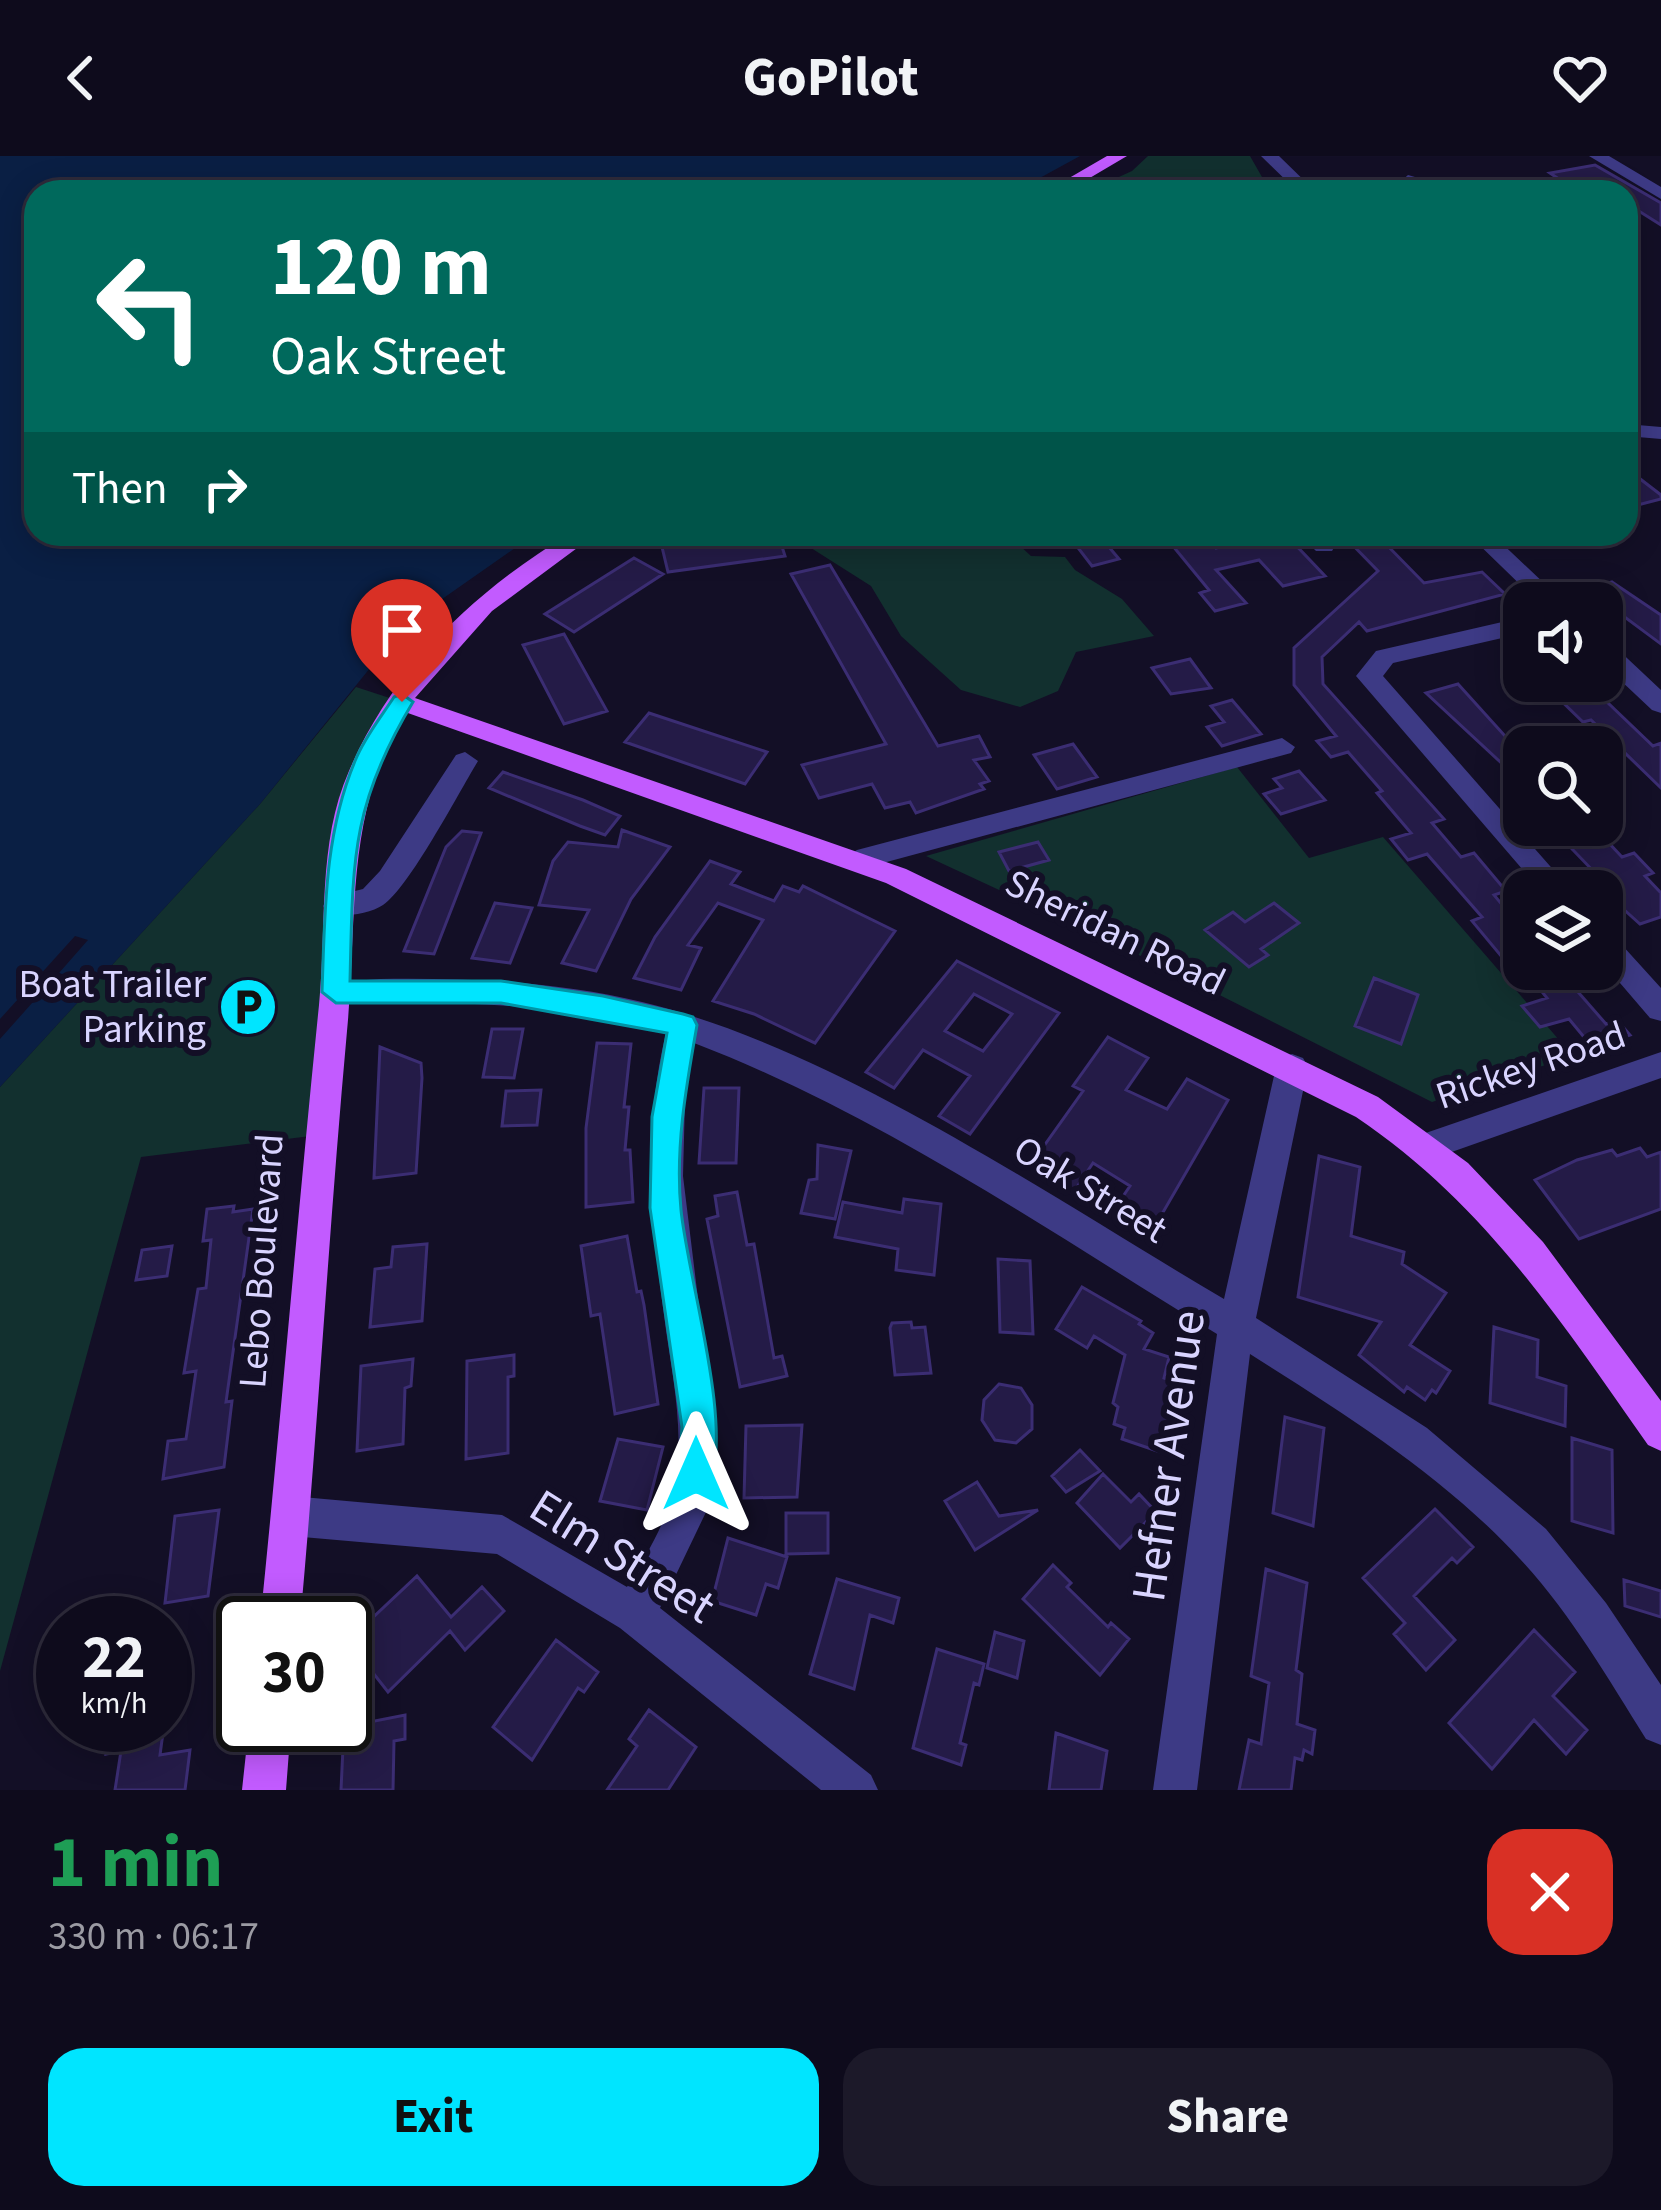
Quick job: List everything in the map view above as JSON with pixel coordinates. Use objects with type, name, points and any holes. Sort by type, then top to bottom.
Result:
[{"type":"main road","points":[[1075,180],[1119,156]]},
{"type":"main road","name":"Lebo Boulevard","points":[[283,1596],[316,1169],[336,992],[342,845],[355,792],[369,756],[402,702],[458,632],[502,588],[567,546]]},
{"type":"main road","name":"Sheridan Road","points":[[402,702],[857,860],[1292,1067],[1429,1146],[1470,1182],[1516,1235],[1661,1432]]},
{"type":"main road","points":[[264,1790],[268,1752]]},
{"type":"street","points":[[1269,156],[1295,180]]},
{"type":"street","points":[[1598,156],[1659,191]]},
{"type":"street","points":[[1492,546],[1530,582]]},
{"type":"street","points":[[1503,630],[1385,658],[1370,676],[1540,870]]},
{"type":"street","points":[[1623,669],[1661,704]]},
{"type":"street","points":[[857,860],[1282,747]]},
{"type":"street","points":[[337,906],[372,898],[390,879],[465,760]]},
{"type":"street","points":[[1623,966],[1661,1009]]},
{"type":"street","name":"Oak Street","points":[[336,992],[501,992],[683,1025],[759,1055],[967,1166],[1236,1326],[1418,1442],[1513,1523],[1594,1617],[1661,1724]]},
{"type":"street","points":[[634,1614],[684,1525],[696,1474],[699,1427],[665,1208],[667,1117],[683,1025]]},
{"type":"street","name":"Rickey Road","points":[[1429,1146],[1661,1065]]},
{"type":"street","name":"Hefner Avenue","points":[[1175,1790],[1236,1326],[1292,1067]]},
{"type":"street","name":"Elm Street","points":[[291,1516],[502,1535],[634,1614],[856,1790]]},
{"type":"green space","points":[[1148,156],[1250,156],[1262,180],[1112,180]]},
{"type":"green space","points":[[808,546],[1020,546],[1031,556],[1065,557],[1075,570],[1122,599],[1154,636],[1076,652],[1058,691],[1020,707],[961,690],[901,636],[871,586]]},
{"type":"green space","points":[[356,687],[402,702],[369,756],[319,1135],[141,1157],[0,1671],[0,1087],[260,804]]},
{"type":"green space","points":[[1237,767],[1309,858],[1383,837],[1503,975],[1503,990],[1516,990],[1573,1056],[1432,1102],[1158,964],[926,856]]},
{"type":"water","points":[[0,156],[1080,156],[1036,180],[24,180],[24,546],[518,546],[425,611],[383,652],[260,804],[0,1087]]},
{"type":"pier","points":[[75,936],[88,940],[59,973],[96,985],[86,997],[49,984],[0,1039],[0,1019]]},
{"type":"building","points":[[1595,165],[1621,180],[1560,180],[1550,173]]},
{"type":"building","points":[[1638,190],[1661,203],[1661,225],[1638,211]]},
{"type":"building","points":[[1638,477],[1661,495],[1661,499],[1638,505]]},
{"type":"building","points":[[782,546],[785,556],[668,572],[662,547]]},
{"type":"building","points":[[1077,546],[1108,546],[1119,559],[1092,566]]},
{"type":"building","points":[[1173,546],[1296,546],[1325,576],[1283,586],[1259,560],[1216,570],[1246,603],[1215,611],[1200,593],[1209,590]]},
{"type":"building","points":[[1354,546],[1388,546],[1424,583],[1482,572],[1503,592],[1367,631],[1359,622],[1322,657],[1323,684],[1444,819],[1432,823],[1461,857],[1474,853],[1503,887],[1494,895],[1503,906],[1503,958],[1472,921],[1482,917],[1427,854],[1408,860],[1391,839],[1411,833],[1377,793],[1382,791],[1348,752],[1331,757],[1317,741],[1336,736],[1294,685],[1294,648],[1378,571]]},
{"type":"building","points":[[634,558],[663,574],[574,632],[545,614]]},
{"type":"building","points":[[830,565],[938,746],[979,736],[990,757],[974,760],[989,781],[980,784],[984,789],[916,813],[910,802],[885,808],[872,784],[819,798],[802,765],[886,744],[791,574]]},
{"type":"building","points":[[1623,589],[1661,615],[1661,644],[1623,616]]},
{"type":"building","points":[[564,634],[607,711],[564,724],[523,645]]},
{"type":"building","points":[[1190,659],[1211,688],[1171,694],[1152,668]]},
{"type":"building","points":[[1458,684],[1503,734],[1503,764],[1426,693]]},
{"type":"building","points":[[1232,700],[1261,734],[1222,746],[1207,727],[1224,722],[1211,706]]},
{"type":"building","points":[[1562,702],[1607,702],[1653,746],[1661,743],[1661,788],[1623,751],[1623,726],[1583,722]]},
{"type":"building","points":[[649,713],[767,752],[745,784],[625,742]]},
{"type":"building","points":[[1073,744],[1097,777],[1057,789],[1034,755]]},
{"type":"building","points":[[1299,771],[1325,800],[1281,814],[1264,794],[1282,788],[1274,779]]},
{"type":"building","points":[[503,772],[620,816],[605,835],[580,826],[489,788]]},
{"type":"building","points":[[622,830],[670,847],[631,899],[596,971],[562,963],[589,910],[539,905],[553,861],[568,842],[618,847]]},
{"type":"building","points":[[462,831],[481,833],[434,954],[404,951],[446,847]]},
{"type":"building","points":[[1038,842],[1049,860],[1009,871],[999,852]]},
{"type":"building","points":[[1569,846],[1612,846],[1622,857],[1634,853],[1653,873],[1645,876],[1661,893],[1661,917],[1640,924],[1623,909],[1623,870],[1592,870]]},
{"type":"building","points":[[710,861],[740,872],[731,884],[774,901],[783,886],[799,892],[803,886],[895,931],[815,1043],[713,1001],[763,920],[718,903],[688,945],[701,948],[681,990],[634,978],[655,937]]},
{"type":"building","points":[[495,903],[532,908],[510,963],[472,958]]},
{"type":"building","points":[[1274,903],[1299,923],[1261,949],[1268,955],[1249,967],[1205,930],[1233,912],[1245,922]]},
{"type":"building","points":[[957,961],[1059,1013],[970,1134],[939,1116],[970,1076],[923,1050],[894,1088],[866,1072]],"holes":[[[974,994],[1012,1014],[983,1051],[945,1031]]]},
{"type":"building","points":[[1374,978],[1418,995],[1401,1044],[1355,1026]]},
{"type":"building","points":[[1541,990],[1576,990],[1606,1024],[1617,1020],[1630,1035],[1593,1048],[1569,1019],[1540,1027],[1522,1006],[1547,998]]},
{"type":"building","points":[[492,1029],[523,1029],[514,1078],[483,1077]]},
{"type":"building","points":[[1108,1037],[1148,1058],[1126,1090],[1167,1109],[1187,1079],[1228,1100],[1151,1233],[1113,1211],[1130,1186],[1093,1163],[1073,1193],[1029,1167],[1083,1091],[1073,1086]]},
{"type":"building","points":[[597,1043],[631,1044],[624,1107],[629,1107],[625,1150],[630,1150],[633,1202],[586,1207],[586,1128]]},
{"type":"building","points":[[380,1047],[421,1063],[422,1078],[416,1173],[374,1178]]},
{"type":"building","points":[[704,1088],[739,1088],[736,1163],[699,1163]]},
{"type":"building","points":[[541,1090],[537,1125],[502,1126],[506,1091]]},
{"type":"building","points":[[818,1145],[851,1151],[835,1219],[801,1213],[809,1180],[817,1179]]},
{"type":"building","points":[[1640,1148],[1647,1157],[1661,1152],[1661,1209],[1579,1239],[1535,1180],[1577,1160]]},
{"type":"building","points":[[1319,1156],[1360,1167],[1351,1236],[1404,1252],[1402,1264],[1446,1293],[1410,1345],[1450,1371],[1436,1393],[1432,1390],[1425,1400],[1407,1387],[1404,1392],[1359,1355],[1381,1322],[1298,1297]]},
{"type":"building","points":[[737,1192],[747,1245],[754,1244],[774,1358],[782,1356],[787,1376],[740,1387],[707,1219],[718,1216],[715,1196]]},
{"type":"building","points":[[904,1199],[941,1204],[934,1275],[896,1270],[898,1249],[835,1237],[843,1202],[902,1213]]},
{"type":"building","points":[[234,1206],[233,1212],[253,1209],[226,1402],[232,1401],[224,1467],[163,1479],[168,1441],[186,1439],[196,1371],[184,1373],[198,1289],[206,1288],[211,1240],[203,1241],[207,1209]]},
{"type":"building","points":[[627,1236],[637,1292],[641,1291],[644,1305],[658,1404],[615,1414],[600,1314],[591,1316],[581,1246]]},
{"type":"building","points":[[427,1244],[422,1321],[370,1327],[375,1269],[391,1267],[393,1247]]},
{"type":"building","points":[[172,1246],[167,1276],[136,1280],[142,1250]]},
{"type":"building","points":[[998,1259],[1030,1261],[1033,1334],[1000,1332]]},
{"type":"building","points":[[1082,1287],[1141,1321],[1153,1333],[1144,1349],[1169,1357],[1164,1378],[1178,1383],[1163,1453],[1122,1439],[1125,1428],[1114,1424],[1118,1407],[1113,1403],[1125,1355],[1094,1336],[1087,1348],[1056,1329]]},
{"type":"building","points":[[911,1322],[912,1328],[925,1327],[931,1373],[895,1375],[890,1328],[892,1323]]},
{"type":"building","points":[[1494,1327],[1538,1340],[1537,1377],[1566,1386],[1565,1426],[1490,1403]]},
{"type":"building","points":[[514,1355],[514,1376],[508,1377],[508,1453],[466,1459],[467,1361]]},
{"type":"building","points":[[413,1359],[411,1386],[405,1388],[403,1444],[357,1451],[361,1366]]},
{"type":"building","points":[[999,1384],[1021,1388],[1032,1405],[1032,1429],[1016,1443],[995,1440],[982,1420],[984,1400]]},
{"type":"building","points":[[1285,1417],[1324,1428],[1313,1526],[1273,1513]]},
{"type":"building","points":[[802,1425],[797,1497],[744,1498],[746,1426]]},
{"type":"building","points":[[1572,1438],[1612,1450],[1613,1533],[1572,1521]]},
{"type":"building","points":[[618,1439],[663,1447],[647,1510],[600,1501]]},
{"type":"building","points":[[1080,1450],[1100,1471],[1066,1492],[1052,1476]]},
{"type":"building","points":[[1103,1474],[1131,1502],[1139,1494],[1156,1512],[1120,1548],[1077,1503]]},
{"type":"building","points":[[977,1482],[999,1516],[1038,1510],[975,1550],[945,1501]]},
{"type":"building","points":[[1435,1509],[1473,1547],[1457,1563],[1452,1558],[1414,1596],[1455,1640],[1426,1670],[1394,1634],[1405,1623],[1363,1578]]},
{"type":"building","points":[[219,1510],[208,1596],[166,1596],[175,1516]]},
{"type":"building","points":[[786,1513],[828,1513],[828,1553],[786,1554]]},
{"type":"building","points":[[728,1538],[787,1557],[778,1588],[766,1584],[756,1615],[712,1601]]},
{"type":"building","points":[[1053,1565],[1071,1583],[1067,1587],[1108,1627],[1111,1623],[1129,1639],[1100,1675],[1023,1599]]},
{"type":"building","points":[[1266,1569],[1307,1583],[1296,1670],[1302,1674],[1297,1724],[1315,1730],[1312,1754],[1304,1750],[1302,1760],[1295,1758],[1291,1790],[1239,1790],[1249,1740],[1261,1744],[1269,1683],[1251,1676]]},
{"type":"building","points":[[417,1576],[451,1617],[482,1587],[504,1611],[465,1650],[450,1631],[388,1692],[372,1672],[372,1618]]},
{"type":"building","points":[[837,1579],[899,1598],[893,1623],[870,1615],[854,1689],[810,1674]]},
{"type":"building","points":[[1624,1580],[1661,1591],[1661,1617],[1625,1606]]},
{"type":"building","points":[[1534,1630],[1575,1672],[1553,1696],[1587,1730],[1566,1754],[1534,1720],[1492,1769],[1449,1723]]},
{"type":"building","points":[[995,1632],[1024,1641],[1017,1678],[987,1668]]},
{"type":"building","points":[[556,1640],[598,1672],[584,1692],[578,1688],[532,1760],[493,1727]]},
{"type":"building","points":[[937,1649],[984,1664],[979,1685],[974,1683],[960,1743],[966,1745],[961,1765],[913,1748]]},
{"type":"building","points":[[649,1710],[696,1747],[668,1790],[607,1790],[637,1746],[629,1739]]},
{"type":"building","points":[[405,1715],[405,1739],[394,1741],[393,1790],[341,1790],[343,1752],[372,1752],[372,1721]]},
{"type":"building","points":[[1056,1733],[1107,1751],[1101,1790],[1049,1790]]},
{"type":"building","points":[[121,1752],[190,1752],[185,1790],[115,1790]]},
{"type":"place","name":"Boat Trailer Parking","points":[[248,1007]]},
{"type":"route","points":[[402,702],[369,756],[350,808],[339,877],[336,992],[435,988],[501,992],[683,1025],[667,1117],[665,1208],[699,1427],[696,1474]]}]
